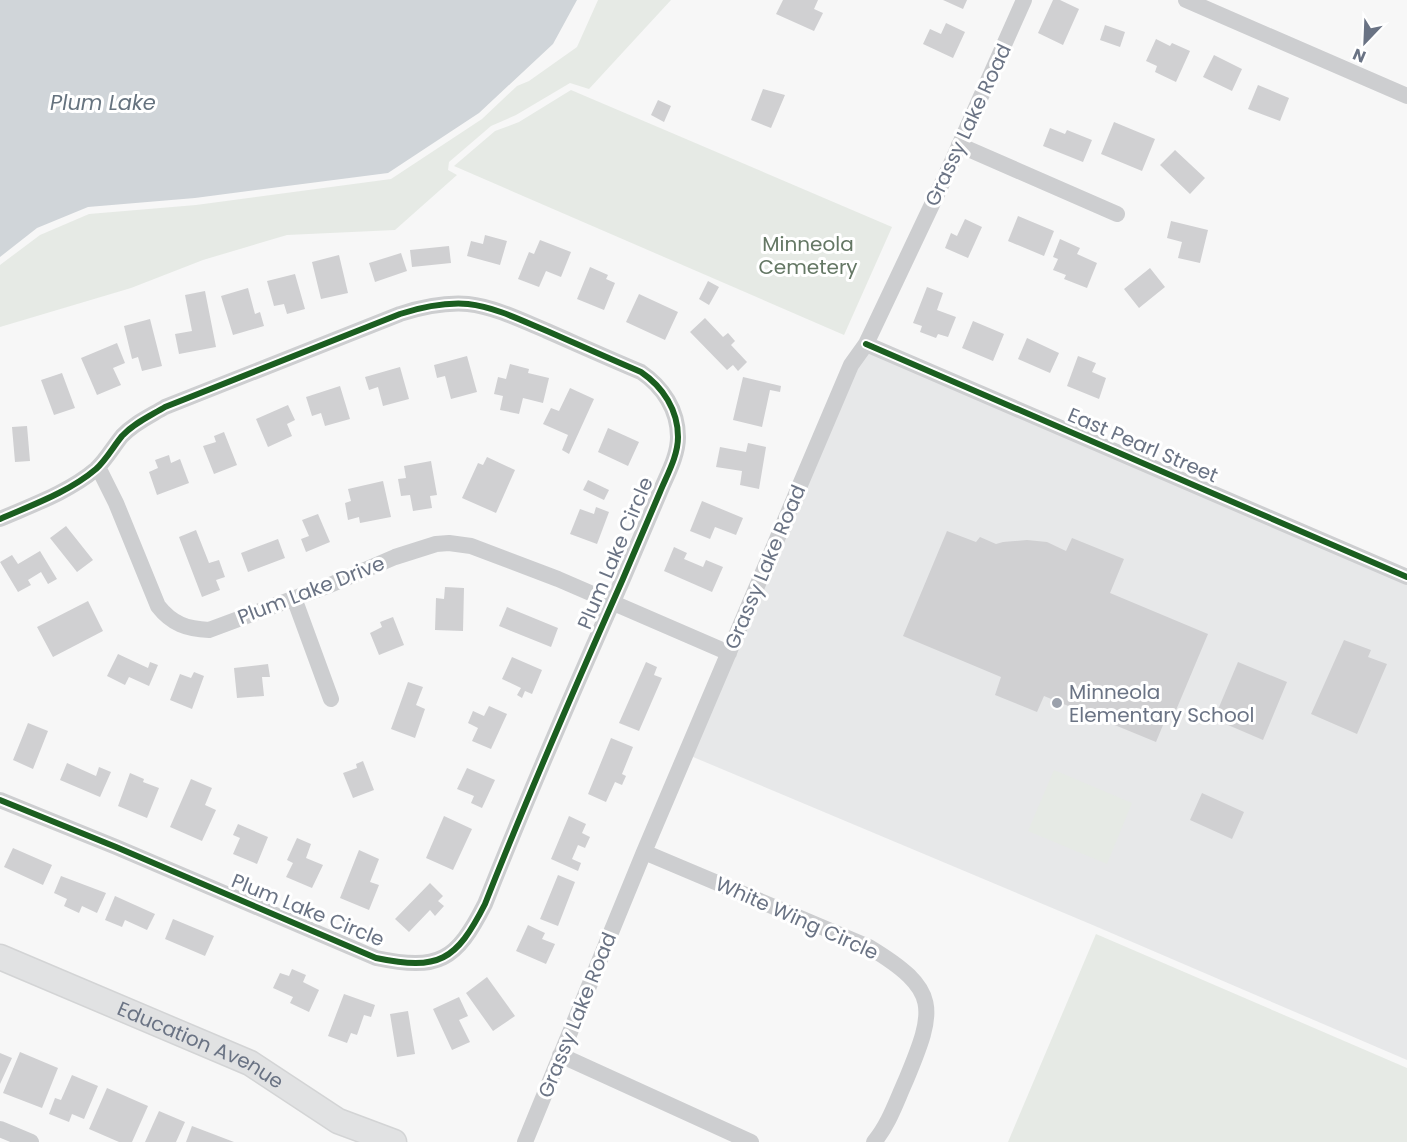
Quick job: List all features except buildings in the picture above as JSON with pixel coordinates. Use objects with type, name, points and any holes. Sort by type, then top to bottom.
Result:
[{"type":"street","name":"Grassy Lake Road","points":[[525,1142],[644,852],[851,364],[866,344],[1024,0]]},
{"type":"street","points":[[1186,0],[1407,96]]},
{"type":"street","points":[[958,145],[1117,214]]},
{"type":"street","name":"Plum Lake Circle","points":[[0,519],[67,488],[98,467],[124,435],[140,421],[165,407],[421,307],[468,304],[486,308],[641,372],[663,392],[671,405],[676,421],[677,447],[485,904],[471,932],[460,946],[435,961],[415,964],[376,958],[128,851],[0,800]]},
{"type":"street","name":"East Pearl Street","points":[[866,344],[1407,577]]},
{"type":"street","name":"Plum Lake Drive","points":[[98,467],[116,502],[158,606],[178,625],[190,629],[209,630],[330,585],[395,557],[436,544],[449,543],[471,546],[612,602]]},
{"type":"street","points":[[294,598],[331,699]]},
{"type":"street","name":"Plum Lake Circle","points":[[612,602],[729,653]]},
{"type":"street","name":"White Wing Circle","points":[[644,852],[869,947],[897,964],[918,985],[928,1010],[927,1023],[917,1054],[885,1130],[874,1142]]},
{"type":"street","name":"Education Avenue","points":[[0,957],[250,1063],[338,1121],[394,1142]]},
{"type":"street","points":[[560,1055],[751,1142]]},
{"type":"street","points":[[0,1129],[31,1142]]},
{"type":"shaded area","name":"Minneola Elementary School","points":[[866,344],[1407,577],[1407,1060],[686,754]]},
{"type":"green space","points":[[598,0],[671,0],[589,89],[570,83],[516,115],[491,126],[449,162],[448,170],[457,175],[395,230],[287,235],[203,260],[131,288],[0,327],[0,265],[40,235],[89,214],[196,205],[391,179],[482,119],[517,86],[529,81],[577,47]]},
{"type":"green space","name":"Minneola Cemetery","points":[[571,90],[892,227],[844,335],[454,166],[495,131],[519,122]]},
{"type":"green space","points":[[1054,770],[1132,803],[1107,864],[1028,831]]},
{"type":"green space","points":[[1096,934],[1407,1068],[1407,1142],[1008,1142]]},
{"type":"water","name":"Plum Lake","points":[[0,0],[577,0],[553,44],[479,113],[388,173],[195,198],[88,207],[37,228],[0,257]]},
{"type":"cycle path","points":[[0,519],[74,485],[100,465],[127,431],[165,407],[400,314],[442,304],[468,304],[499,311],[641,372],[668,400],[677,427],[678,444],[672,465],[552,741],[485,904],[465,938],[454,950],[443,957],[431,962],[416,963],[376,958],[0,800]]},
{"type":"cycle path","points":[[866,344],[1407,577]]},
{"type":"place","name":"Minneola Elementary School","points":[[1057,703]]}]
